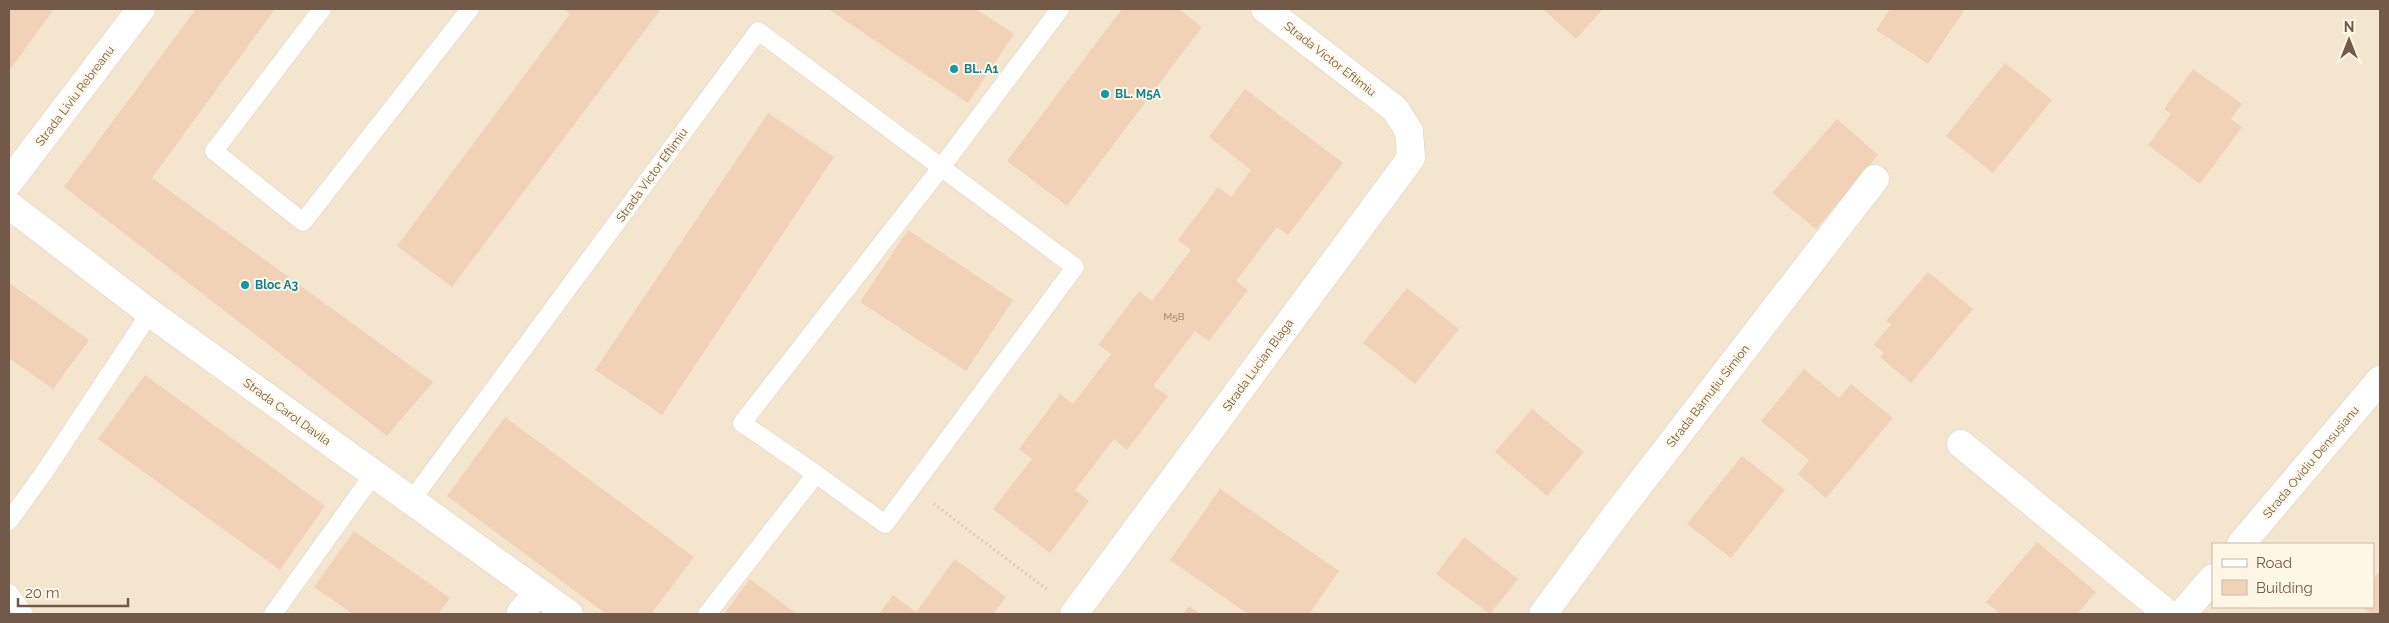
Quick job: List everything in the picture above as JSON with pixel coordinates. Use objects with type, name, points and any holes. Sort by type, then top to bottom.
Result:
[{"type":"street","name":"Strada Liviu Rebreanu","points":[[9,182],[141,9]]},
{"type":"street","name":"Strada Victor Eftimiu","points":[[1265,9],[1395,109]]},
{"type":"street","name":"Strada Lucian Blaga","points":[[1075,613],[1411,158],[1409,131],[1395,109]]},
{"type":"street","name":"Strada Bărnuțiu Simion","points":[[1543,614],[1622,507],[1875,179]]},
{"type":"street","name":"Strada Carol Davila","points":[[9,205],[150,313],[569,614]]},
{"type":"street","name":"Strada Ovidiu Densușianu","points":[[2242,543],[2380,380]]},
{"type":"street","points":[[1960,444],[2168,614]]},
{"type":"street","points":[[2182,614],[2212,579]]},
{"type":"street","points":[[520,614],[537,592]]},
{"type":"lane","points":[[322,9],[214,152],[303,222],[470,9]]},
{"type":"lane","points":[[940,168],[1075,267],[885,524],[742,423],[940,168],[1060,9]]},
{"type":"lane","name":"Strada Victor Eftimiu","points":[[411,501],[758,31],[940,168]]},
{"type":"lane","points":[[9,522],[150,313]]},
{"type":"lane","points":[[707,614],[816,474]]},
{"type":"lane","points":[[273,614],[373,475]]},
{"type":"lane","points":[[9,593],[24,614]]},
{"type":"path","points":[[912,487],[1075,613]]},
{"type":"shaded area","points":[[9,9],[2380,9],[2380,614],[9,614]]},
{"type":"building","points":[[9,9],[54,9],[9,71]]},
{"type":"building","name":"Bloc A3","points":[[196,9],[275,9],[152,178],[433,382],[387,436],[64,187]]},
{"type":"building","points":[[563,9],[661,9],[452,287],[397,246],[570,14]]},
{"type":"building","name":"BL. A1","points":[[828,9],[976,9],[1014,34],[968,103]]},
{"type":"building","name":"BL. M5A","points":[[1122,9],[1179,9],[1202,27],[1067,206],[1007,161]]},
{"type":"building","points":[[1543,9],[1603,9],[1576,39]]},
{"type":"building","points":[[1890,9],[1965,9],[1928,64],[1876,30]]},
{"type":"building","points":[[2005,63],[2052,100],[1993,173],[1946,136]]},
{"type":"building","points":[[2193,69],[2242,104],[2231,119],[2242,127],[2200,184],[2148,145],[2171,114],[2164,109]]},
{"type":"building","points":[[1245,89],[1343,163],[1288,235],[1277,227],[1236,281],[1248,290],[1209,341],[1195,331],[1153,386],[1168,396],[1127,450],[1114,439],[1075,490],[1089,501],[1050,553],[993,509],[1032,459],[1019,449],[1060,394],[1073,404],[1111,354],[1098,345],[1139,291],[1152,301],[1191,250],[1178,240],[1218,187],[1231,197],[1251,170],[1209,137]]},
{"type":"building","points":[[768,113],[834,157],[662,415],[595,370]]},
{"type":"building","points":[[1837,119],[1878,155],[1816,229],[1772,193]]},
{"type":"building","points":[[908,230],[1013,300],[966,371],[860,302]]},
{"type":"building","points":[[1928,272],[1973,309],[1911,383],[1880,357],[1884,353],[1874,345],[1891,324],[1886,321]]},
{"type":"building","points":[[9,283],[89,340],[53,389],[10,359],[9,361]]},
{"type":"building","points":[[1407,288],[1459,329],[1415,384],[1363,343]]},
{"type":"building","points":[[1804,369],[1839,398],[1851,384],[1893,418],[1826,498],[1798,474],[1809,460],[1761,421]]},
{"type":"building","points":[[145,375],[325,506],[280,570],[98,439]]},
{"type":"building","points":[[1532,409],[1584,452],[1547,496],[1495,452]]},
{"type":"building","points":[[505,417],[694,557],[651,614],[606,614],[447,496]]},
{"type":"building","points":[[1742,456],[1785,490],[1731,558],[1687,524]]},
{"type":"building","points":[[1220,489],[1339,571],[1309,614],[1248,614],[1170,560]]},
{"type":"building","points":[[354,531],[450,598],[438,614],[353,614],[314,587]]},
{"type":"building","points":[[1464,537],[1518,579],[1490,614],[1436,574]]},
{"type":"building","points":[[2037,542],[2096,592],[2077,614],[2000,614],[1986,602]]},
{"type":"building","points":[[955,559],[1006,597],[993,614],[879,614],[893,595],[916,612]]},
{"type":"building","points":[[2380,571],[2380,614],[2371,614],[2364,608],[2374,608],[2374,578]]},
{"type":"building","points":[[750,579],[797,614],[724,614]]},
{"type":"building","points":[[1189,606],[1200,614],[1183,614]]},
{"type":"place","name":"BL. A1","points":[[954,69]]},
{"type":"place","name":"BL. M5A","points":[[1105,94]]},
{"type":"place","name":"Bloc A3","points":[[245,285]]}]
